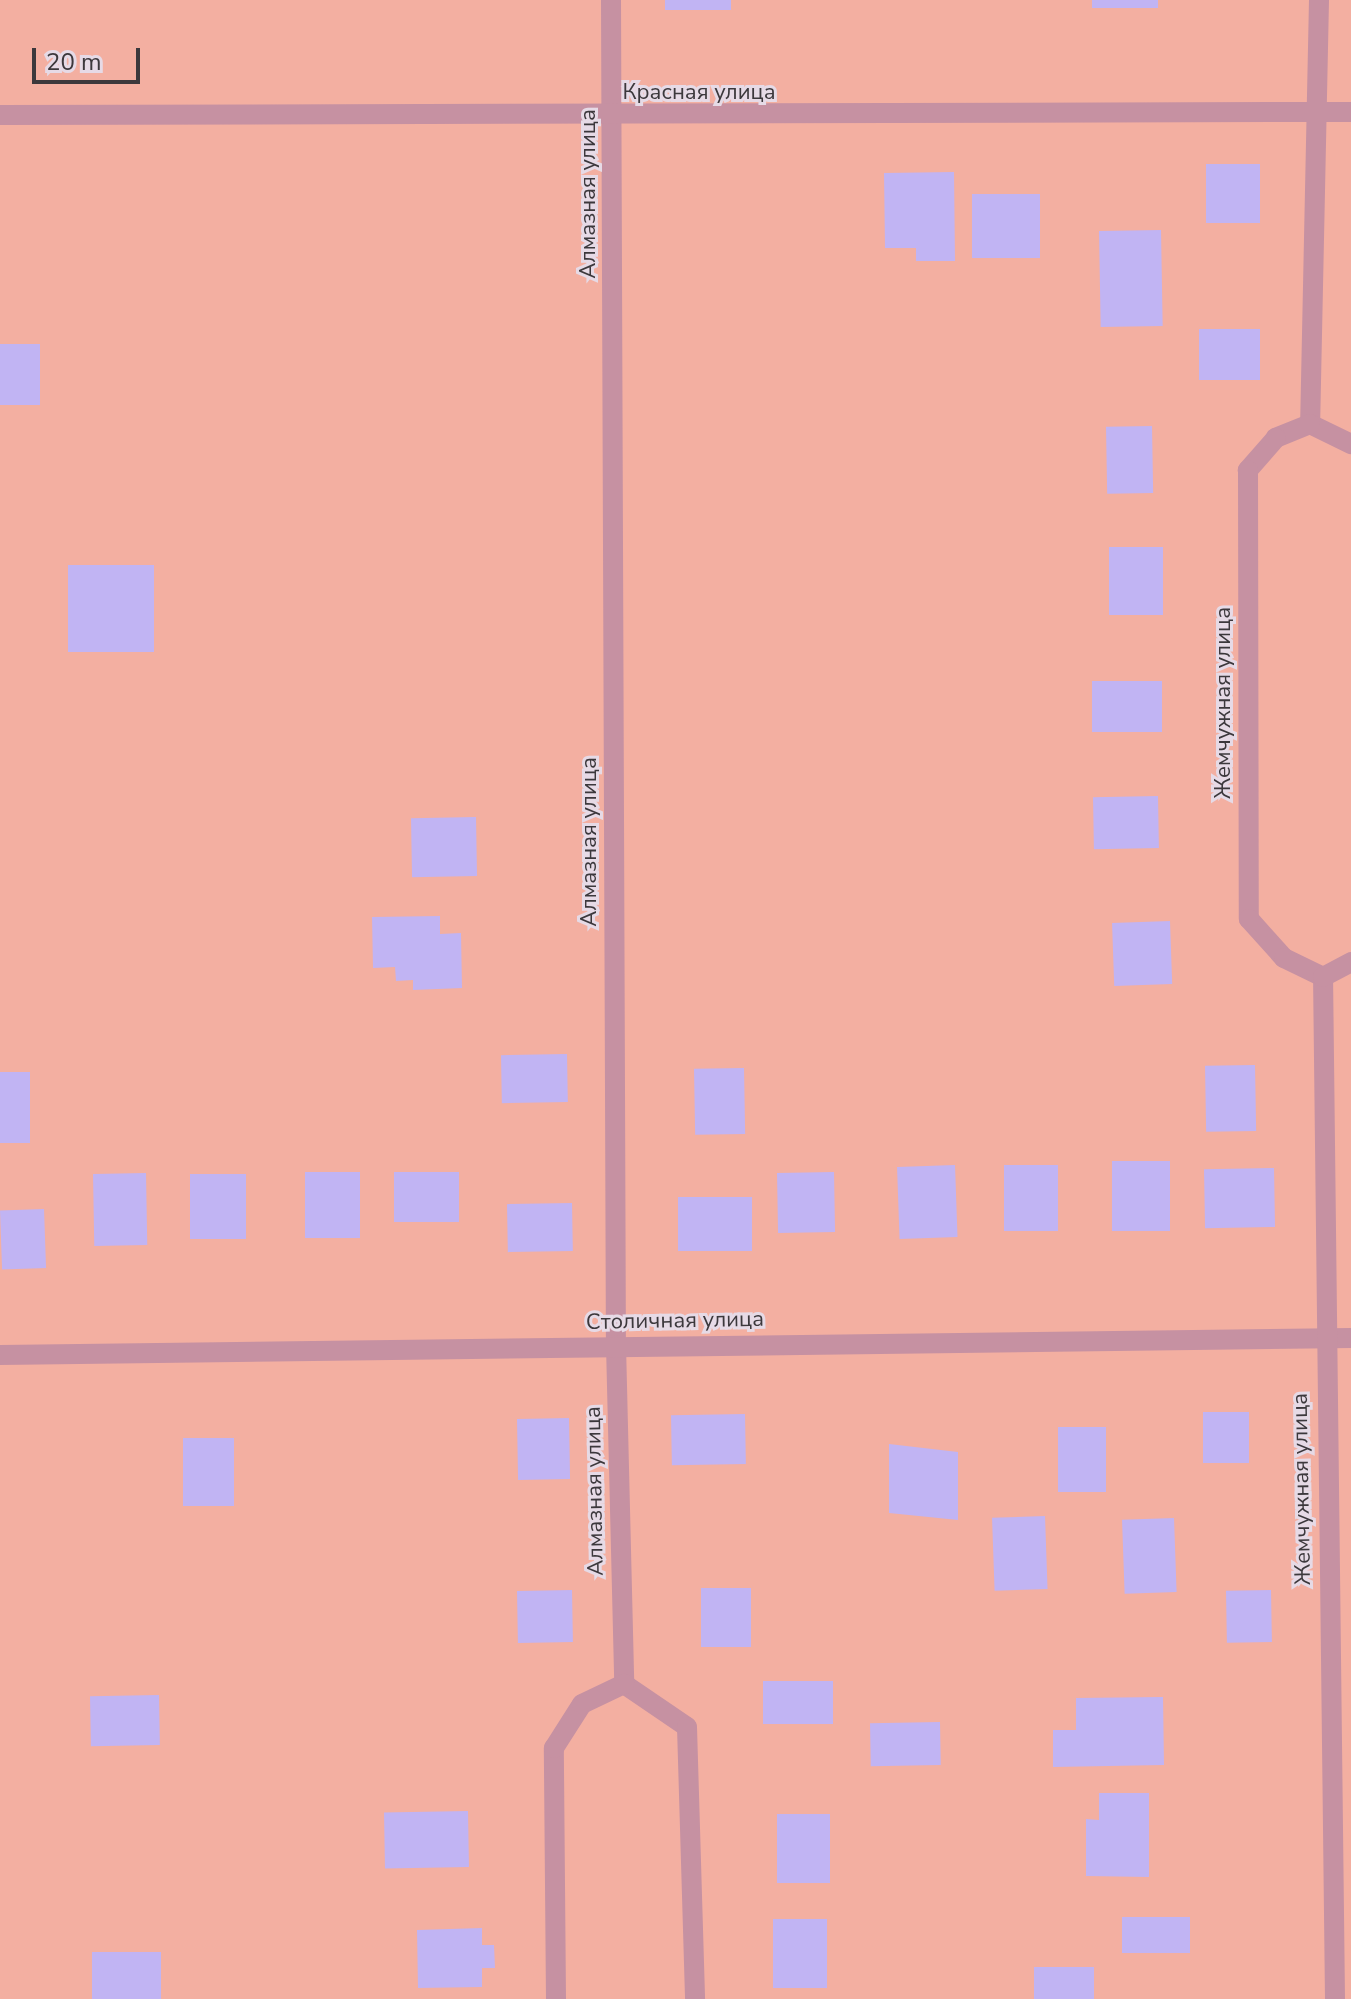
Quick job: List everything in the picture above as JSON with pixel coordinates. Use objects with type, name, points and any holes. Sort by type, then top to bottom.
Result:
[{"type":"street","name":"Алмазная улица","points":[[611,0],[616,1345],[624,1684]]},
{"type":"street","points":[[1319,0],[1320,112],[1310,424],[1351,444]]},
{"type":"street","name":"Красная улица","points":[[0,115],[612,118],[1351,112]]},
{"type":"street","name":"Жемчужная улица","points":[[1310,424],[1276,438],[1248,470],[1249,919],[1284,958],[1323,977],[1323,1338],[1335,1999]]},
{"type":"street","points":[[1323,977],[1351,962]]},
{"type":"street","name":"Столичная улица","points":[[0,1355],[1351,1338]]},
{"type":"street","points":[[556,1999],[554,1748],[582,1704],[624,1684],[687,1727],[695,1999]]},
{"type":"shaded area","points":[[0,0],[1351,0],[1351,1999],[0,1999]]},
{"type":"building","points":[[665,0],[731,0],[731,10],[665,10]]},
{"type":"building","points":[[1092,0],[1158,0],[1158,8],[1092,8]]},
{"type":"building","points":[[1206,164],[1260,164],[1260,223],[1206,223]]},
{"type":"building","points":[[954,172],[955,261],[916,261],[916,248],[885,248],[884,173]]},
{"type":"building","points":[[972,194],[1040,194],[1040,258],[972,258]]},
{"type":"building","points":[[1161,230],[1163,326],[1101,327],[1099,231]]},
{"type":"building","points":[[1199,329],[1260,329],[1260,380],[1199,380]]},
{"type":"building","points":[[0,344],[40,344],[40,405],[0,405]]},
{"type":"building","points":[[1152,426],[1153,493],[1107,494],[1106,427]]},
{"type":"building","points":[[1109,547],[1163,547],[1163,615],[1109,615]]},
{"type":"building","points":[[68,565],[154,565],[154,652],[68,652]]},
{"type":"building","points":[[1092,681],[1162,681],[1162,732],[1092,732]]},
{"type":"building","points":[[1158,796],[1159,848],[1094,849],[1093,797]]},
{"type":"building","points":[[476,817],[477,876],[412,877],[411,818]]},
{"type":"building","points":[[440,916],[440,934],[461,933],[462,988],[413,990],[413,980],[396,981],[395,967],[373,968],[372,917]]},
{"type":"building","points":[[1170,921],[1172,984],[1114,986],[1112,923]]},
{"type":"building","points":[[567,1054],[568,1102],[502,1103],[501,1055]]},
{"type":"building","points":[[1255,1065],[1256,1131],[1206,1132],[1205,1066]]},
{"type":"building","points":[[744,1068],[745,1134],[695,1135],[694,1069]]},
{"type":"building","points":[[0,1072],[30,1072],[30,1143],[0,1143]]},
{"type":"building","points":[[1112,1161],[1170,1161],[1170,1231],[1112,1231]]},
{"type":"building","points":[[955,1165],[958,1237],[900,1239],[897,1167]]},
{"type":"building","points":[[1004,1165],[1058,1165],[1058,1231],[1004,1231]]},
{"type":"building","points":[[1274,1168],[1275,1227],[1205,1228],[1204,1169]]},
{"type":"building","points":[[305,1172],[360,1172],[360,1238],[305,1238]]},
{"type":"building","points":[[394,1172],[459,1172],[459,1222],[394,1222]]},
{"type":"building","points":[[834,1172],[835,1232],[778,1233],[777,1173]]},
{"type":"building","points":[[146,1173],[147,1245],[94,1246],[93,1174]]},
{"type":"building","points":[[190,1174],[246,1174],[246,1239],[190,1239]]},
{"type":"building","points":[[678,1197],[752,1197],[752,1251],[678,1251]]},
{"type":"building","points":[[572,1203],[573,1251],[508,1252],[507,1204]]},
{"type":"building","points":[[44,1209],[46,1268],[2,1269],[0,1211]]},
{"type":"building","points":[[1203,1412],[1249,1412],[1249,1463],[1203,1463]]},
{"type":"building","points":[[745,1414],[746,1464],[672,1465],[671,1415]]},
{"type":"building","points":[[569,1418],[570,1479],[518,1480],[517,1419]]},
{"type":"building","points":[[1058,1427],[1106,1427],[1106,1492],[1058,1492]]},
{"type":"building","points":[[183,1438],[234,1438],[234,1506],[183,1506]]},
{"type":"building","points":[[889,1444],[958,1452],[958,1520],[889,1513]]},
{"type":"building","points":[[1045,1516],[1048,1589],[995,1591],[992,1518]]},
{"type":"building","points":[[1174,1518],[1177,1592],[1125,1594],[1122,1520]]},
{"type":"building","points":[[701,1588],[751,1588],[751,1647],[701,1647]]},
{"type":"building","points":[[572,1590],[573,1642],[518,1643],[517,1591]]},
{"type":"building","points":[[1271,1590],[1272,1642],[1227,1643],[1226,1591]]},
{"type":"building","points":[[763,1681],[833,1681],[833,1724],[763,1724]]},
{"type":"building","points":[[159,1695],[160,1745],[91,1746],[90,1696]]},
{"type":"building","points":[[1163,1697],[1164,1765],[1053,1767],[1053,1730],[1076,1730],[1076,1698]]},
{"type":"building","points":[[940,1722],[941,1765],[871,1766],[870,1723]]},
{"type":"building","points":[[1099,1793],[1149,1793],[1149,1877],[1086,1876],[1086,1819],[1099,1820]]},
{"type":"building","points":[[468,1811],[469,1867],[385,1868],[384,1812]]},
{"type":"building","points":[[777,1814],[830,1814],[830,1883],[777,1883]]},
{"type":"building","points":[[1122,1917],[1190,1917],[1190,1953],[1122,1953]]},
{"type":"building","points":[[773,1919],[827,1919],[827,1988],[773,1988]]},
{"type":"building","points":[[482,1928],[482,1945],[494,1945],[495,1968],[482,1968],[482,1987],[418,1988],[417,1930]]},
{"type":"building","points":[[92,1952],[161,1952],[161,1999],[92,1999]]},
{"type":"building","points":[[1034,1967],[1094,1967],[1094,1999],[1034,1999]]}]
